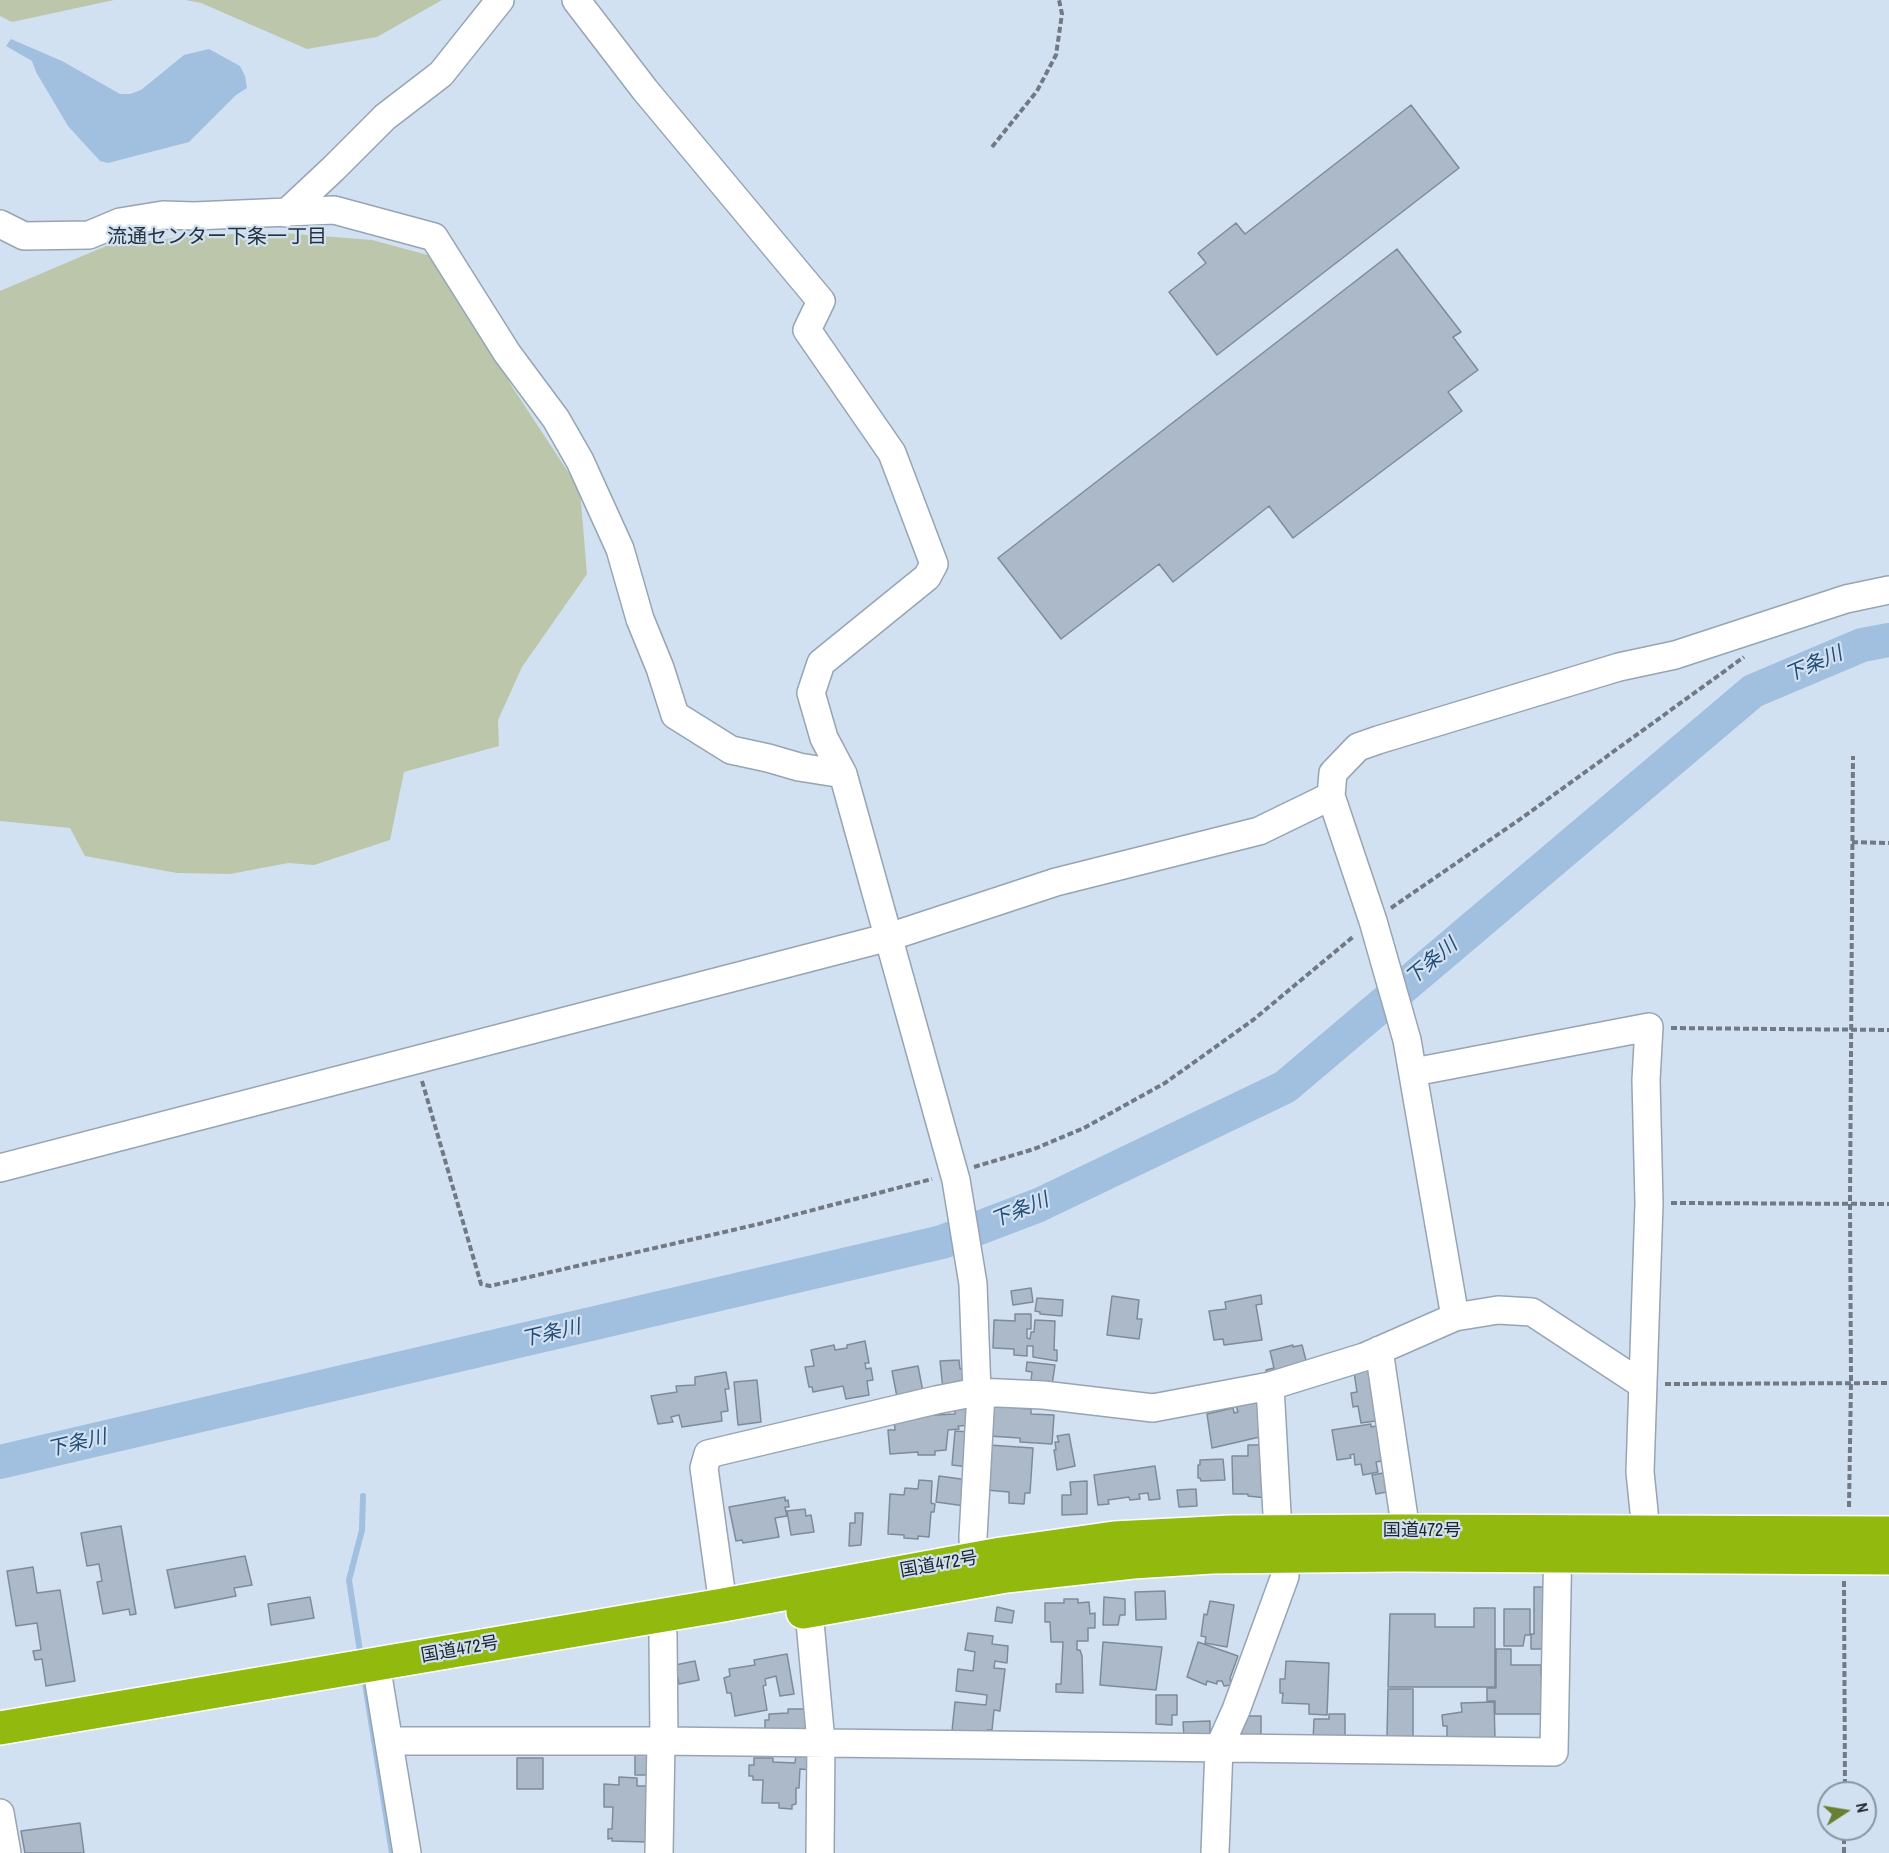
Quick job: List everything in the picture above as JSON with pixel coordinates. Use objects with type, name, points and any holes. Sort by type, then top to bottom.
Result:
[{"type":"highway","name":"国道472号","points":[[0,1728],[663,1635],[1006,1576],[1133,1562],[1212,1557],[1283,1545],[1406,1531],[1557,1543],[1847,1545],[1889,1533]]},
{"type":"highway","name":"国道472号","points":[[0,1749],[723,1605],[974,1558],[1114,1538],[1232,1532],[1283,1545],[1399,1555],[1557,1543],[1646,1531],[1847,1545],[1889,1558]]},
{"type":"street","points":[[286,213],[385,117],[441,74],[500,0]]},
{"type":"street","points":[[576,0],[645,90],[821,302],[807,330],[892,453],[934,564],[927,577],[821,663],[811,693],[824,738],[843,774],[955,1176],[973,1284],[979,1392],[974,1558]]},
{"type":"street","points":[[0,224],[24,236],[89,235],[120,222],[163,215],[194,216],[334,210],[434,237],[507,353],[556,419],[580,460],[620,549],[640,619],[660,668],[675,715],[731,750],[799,767],[843,774]]},
{"type":"street","points":[[1455,1317],[1407,1040],[1374,924],[1331,796],[1333,773],[1358,747],[1619,667],[1675,655],[1846,599],[1889,591]]},
{"type":"street","points":[[0,1168],[889,937],[1056,882],[1258,831],[1331,796]]},
{"type":"street","points":[[1414,1072],[1649,1027],[1646,1080],[1649,1203],[1640,1472],[1646,1531]]},
{"type":"street","points":[[723,1605],[704,1468],[708,1454],[979,1392],[1043,1395],[1153,1408],[1270,1386],[1364,1357],[1455,1317],[1498,1310],[1532,1312],[1643,1385]]},
{"type":"street","points":[[1379,1350],[1406,1531]]},
{"type":"street","points":[[1215,1853],[1218,1748],[1236,1710],[1285,1576],[1283,1545],[1277,1514],[1270,1386]]},
{"type":"street","points":[[388,1741],[820,1742],[1554,1752],[1557,1543]]},
{"type":"street","points":[[809,1611],[820,1742],[820,1853]]},
{"type":"street","points":[[659,1853],[663,1741],[663,1635]]},
{"type":"street","points":[[377,1674],[407,1853]]},
{"type":"street","points":[[0,1813],[7,1853]]},
{"type":"path","points":[[992,147],[1037,91],[1056,55],[1062,14],[1059,0]]},
{"type":"path","points":[[416,1060],[481,1284],[490,1286],[955,1176],[1034,1149],[1084,1128],[1165,1083],[1253,1020],[1374,924],[1743,658],[1747,646],[1744,633]]},
{"type":"path","points":[[1845,1781],[1844,1577],[1847,1545],[1851,1382],[1852,756]]},
{"type":"path","points":[[1852,842],[1889,843]]},
{"type":"path","points":[[1649,1027],[1889,1030]]},
{"type":"path","points":[[1649,1203],[1889,1204]]},
{"type":"path","points":[[1643,1385],[1889,1383]]},
{"type":"green space","points":[[0,0],[114,0],[12,22],[0,16]]},
{"type":"green space","points":[[186,0],[442,0],[377,37],[307,49],[201,3]]},
{"type":"green space","points":[[271,232],[372,240],[435,257],[513,388],[580,490],[587,574],[522,667],[498,720],[499,746],[404,772],[390,840],[314,865],[288,863],[230,874],[177,873],[85,856],[70,828],[0,821],[0,291],[106,246],[182,237]]},
{"type":"water","points":[[11,39],[62,61],[120,94],[130,94],[141,90],[184,55],[209,49],[240,66],[247,88],[236,95],[189,142],[108,163],[100,161],[68,126],[36,72],[32,61],[6,46]]},
{"type":"building","points":[[1411,105],[1459,168],[1217,355],[1169,292],[1206,263],[1198,253],[1236,223],[1245,234]]},
{"type":"building","points":[[1397,249],[1461,332],[1453,337],[1478,370],[1448,392],[1462,411],[1293,538],[1269,506],[1173,582],[1159,564],[1061,639],[998,558]]},
{"type":"building","points":[[1031,1288],[1033,1302],[1013,1305],[1011,1291]]},
{"type":"building","points":[[1261,1295],[1262,1304],[1256,1305],[1262,1340],[1224,1345],[1223,1339],[1214,1340],[1209,1311],[1226,1309],[1225,1302]]},
{"type":"building","points":[[1112,1296],[1139,1300],[1137,1319],[1142,1319],[1139,1339],[1107,1335]]},
{"type":"building","points":[[1037,1298],[1063,1300],[1062,1316],[1040,1314],[1035,1311]]},
{"type":"building","points":[[1015,1314],[1031,1314],[1031,1329],[1027,1329],[1027,1338],[1030,1339],[1031,1332],[1034,1332],[1035,1320],[1055,1321],[1054,1350],[1057,1350],[1057,1361],[1033,1357],[1033,1346],[1027,1346],[1027,1356],[1014,1355],[1014,1349],[993,1348],[994,1320],[1015,1321]]},
{"type":"building","points":[[865,1341],[869,1363],[865,1363],[866,1369],[871,1368],[873,1380],[867,1381],[869,1395],[846,1399],[843,1386],[813,1392],[812,1387],[809,1387],[805,1367],[814,1366],[811,1350],[834,1345],[835,1350],[847,1348],[847,1345]]},
{"type":"building","points":[[1293,1345],[1293,1347],[1302,1345],[1308,1368],[1268,1379],[1266,1370],[1274,1368],[1270,1351]]},
{"type":"building","points":[[959,1360],[960,1369],[969,1368],[962,1388],[943,1390],[940,1361]]},
{"type":"building","points":[[1027,1362],[1055,1365],[1051,1392],[1030,1389],[1032,1372],[1026,1371]]},
{"type":"building","points":[[918,1366],[923,1392],[897,1397],[892,1371]]},
{"type":"building","points":[[1373,1368],[1382,1420],[1361,1423],[1358,1406],[1353,1407],[1351,1393],[1357,1392],[1354,1372]]},
{"type":"building","points":[[726,1372],[729,1389],[725,1389],[728,1411],[721,1412],[722,1421],[682,1427],[679,1415],[671,1417],[673,1422],[658,1424],[651,1396],[677,1392],[676,1386],[695,1385],[695,1377]]},
{"type":"building","points":[[757,1380],[761,1422],[738,1425],[734,1382]]},
{"type":"building","points":[[1259,1400],[1264,1436],[1212,1448],[1207,1414],[1233,1408],[1234,1413],[1238,1412],[1236,1405]]},
{"type":"building","points":[[972,1403],[972,1425],[958,1426],[959,1429],[948,1430],[946,1450],[935,1451],[935,1455],[918,1455],[918,1452],[890,1454],[888,1430],[895,1430],[894,1417],[955,1414],[955,1406]]},
{"type":"building","points":[[991,1403],[1031,1409],[1031,1414],[1054,1415],[1052,1444],[1020,1442],[1020,1438],[989,1436]]},
{"type":"building","points":[[1371,1424],[1371,1427],[1381,1425],[1387,1460],[1376,1462],[1378,1472],[1363,1475],[1361,1464],[1355,1465],[1354,1454],[1350,1455],[1351,1458],[1337,1460],[1332,1430]]},
{"type":"building","points":[[955,1431],[971,1432],[969,1467],[952,1465]]},
{"type":"building","points":[[1069,1434],[1075,1466],[1057,1470],[1054,1450],[1056,1450],[1055,1442],[1059,1442],[1057,1436]]},
{"type":"building","points":[[989,1445],[1033,1448],[1030,1493],[1025,1493],[1024,1504],[1009,1503],[1009,1492],[986,1490]]},
{"type":"building","points":[[1248,1445],[1266,1445],[1267,1498],[1233,1494],[1232,1456],[1248,1456]]},
{"type":"building","points":[[1223,1459],[1225,1480],[1201,1481],[1198,1478],[1200,1460]]},
{"type":"building","points":[[1155,1466],[1160,1499],[1149,1500],[1148,1493],[1139,1494],[1140,1499],[1130,1500],[1129,1497],[1108,1500],[1109,1504],[1098,1505],[1094,1475]]},
{"type":"building","points":[[1389,1472],[1392,1491],[1376,1494],[1372,1475]]},
{"type":"building","points":[[939,1476],[968,1480],[965,1506],[936,1502]]},
{"type":"building","points":[[919,1480],[932,1481],[931,1503],[935,1504],[934,1512],[931,1512],[929,1537],[904,1538],[904,1535],[888,1534],[890,1494],[904,1495],[905,1488],[918,1489]]},
{"type":"building","points":[[1087,1481],[1087,1514],[1062,1515],[1062,1495],[1071,1495],[1070,1482]]},
{"type":"building","points":[[1196,1489],[1197,1506],[1179,1507],[1177,1490]]},
{"type":"building","points":[[785,1497],[789,1507],[785,1507],[787,1516],[775,1518],[779,1537],[743,1543],[742,1540],[736,1541],[729,1507]]},
{"type":"building","points":[[805,1509],[806,1516],[811,1515],[814,1532],[791,1535],[787,1511]]},
{"type":"building","points":[[855,1513],[863,1513],[861,1545],[849,1546],[850,1523],[855,1523]]},
{"type":"building","points":[[121,1526],[136,1614],[130,1615],[129,1609],[103,1614],[97,1582],[102,1581],[99,1564],[87,1566],[81,1533]]},
{"type":"building","points":[[245,1556],[252,1585],[234,1588],[236,1596],[175,1608],[167,1570]]},
{"type":"building","points":[[33,1567],[37,1593],[60,1590],[75,1681],[46,1686],[42,1659],[35,1660],[33,1651],[41,1650],[37,1623],[16,1626],[7,1571]]},
{"type":"building","points":[[1534,1587],[1548,1587],[1548,1649],[1531,1649],[1531,1634],[1534,1634]]},
{"type":"building","points":[[1165,1591],[1166,1619],[1136,1620],[1135,1592]]},
{"type":"building","points":[[310,1597],[314,1618],[271,1625],[268,1604]]},
{"type":"building","points":[[1104,1597],[1125,1599],[1125,1615],[1120,1615],[1118,1625],[1103,1625]]},
{"type":"building","points":[[1064,1599],[1078,1599],[1078,1603],[1089,1602],[1090,1614],[1095,1613],[1095,1628],[1088,1628],[1088,1641],[1077,1641],[1077,1650],[1080,1650],[1082,1656],[1083,1693],[1056,1692],[1056,1684],[1061,1684],[1063,1642],[1051,1642],[1050,1622],[1045,1622],[1045,1603],[1064,1603]]},
{"type":"building","points":[[1210,1601],[1234,1605],[1227,1647],[1205,1643],[1206,1637],[1201,1636],[1204,1614],[1207,1615]]},
{"type":"building","points":[[997,1607],[1014,1611],[1012,1623],[995,1621]]},
{"type":"building","points":[[1474,1608],[1495,1608],[1495,1687],[1388,1687],[1390,1614],[1435,1614],[1435,1627],[1474,1627]]},
{"type":"building","points":[[1504,1609],[1530,1609],[1530,1635],[1525,1635],[1523,1646],[1504,1646]]},
{"type":"building","points":[[968,1633],[993,1636],[992,1644],[1008,1646],[1007,1663],[995,1661],[994,1668],[1005,1669],[1000,1711],[994,1710],[992,1730],[987,1730],[986,1736],[952,1731],[955,1702],[986,1705],[987,1695],[956,1691],[958,1669],[973,1671],[975,1652],[965,1650]]},
{"type":"building","points":[[1103,1642],[1162,1647],[1156,1690],[1100,1685]]},
{"type":"building","points":[[1198,1642],[1238,1656],[1230,1678],[1231,1685],[1224,1686],[1222,1681],[1217,1681],[1217,1684],[1207,1681],[1206,1685],[1187,1677]]},
{"type":"building","points":[[1496,1649],[1511,1649],[1511,1665],[1541,1665],[1541,1675],[1544,1675],[1545,1705],[1541,1705],[1541,1714],[1495,1714],[1495,1701],[1487,1701],[1487,1688],[1496,1688]]},
{"type":"building","points":[[787,1654],[794,1694],[780,1696],[776,1676],[765,1679],[766,1685],[763,1686],[767,1710],[735,1716],[731,1693],[727,1693],[724,1678],[730,1676],[729,1669],[755,1665],[754,1660]]},
{"type":"building","points":[[695,1661],[699,1680],[679,1684],[675,1665]]},
{"type":"building","points":[[1286,1661],[1329,1663],[1327,1715],[1309,1714],[1309,1704],[1282,1703],[1283,1693],[1280,1693],[1280,1679],[1285,1679]]},
{"type":"building","points":[[1388,1689],[1413,1689],[1413,1737],[1387,1737]]},
{"type":"building","points":[[1156,1695],[1177,1695],[1177,1715],[1172,1715],[1172,1725],[1156,1724]]},
{"type":"building","points":[[1494,1702],[1495,1738],[1447,1740],[1447,1726],[1443,1726],[1442,1715],[1462,1712],[1461,1703]]},
{"type":"building","points":[[788,1709],[807,1709],[808,1734],[765,1734],[765,1720],[769,1720],[769,1714],[788,1713]]},
{"type":"building","points":[[1329,1714],[1345,1714],[1345,1742],[1313,1742],[1314,1719],[1329,1719]]},
{"type":"building","points":[[1241,1716],[1261,1716],[1261,1738],[1242,1738]]},
{"type":"building","points":[[1210,1721],[1210,1736],[1184,1737],[1183,1722]]},
{"type":"building","points":[[635,1754],[654,1755],[654,1775],[635,1775]]},
{"type":"building","points":[[796,1754],[812,1754],[812,1770],[800,1769],[799,1788],[796,1788],[796,1804],[792,1805],[792,1809],[779,1808],[779,1803],[762,1803],[763,1780],[753,1780],[753,1776],[749,1776],[749,1765],[754,1765],[754,1758],[773,1758],[773,1762],[795,1763]]},
{"type":"building","points":[[517,1758],[543,1758],[543,1789],[517,1789]]},
{"type":"building","points":[[619,1777],[637,1778],[637,1786],[647,1786],[646,1842],[608,1839],[608,1829],[612,1829],[613,1807],[604,1807],[604,1784],[619,1785]]},
{"type":"building","points":[[80,1823],[84,1853],[25,1853],[21,1831]]},
{"type":"waterway","name":"下条川","points":[[0,1462],[942,1242],[1039,1205],[1285,1087],[1753,691],[1862,645],[1889,640]]},
{"type":"waterway","points":[[361,1658],[349,1580],[362,1530],[363,1496]]},
{"type":"waterway","points":[[364,1677],[392,1853]]},
{"type":"district","name":"流通センター下条一丁目","points":[[217,238]]}]
